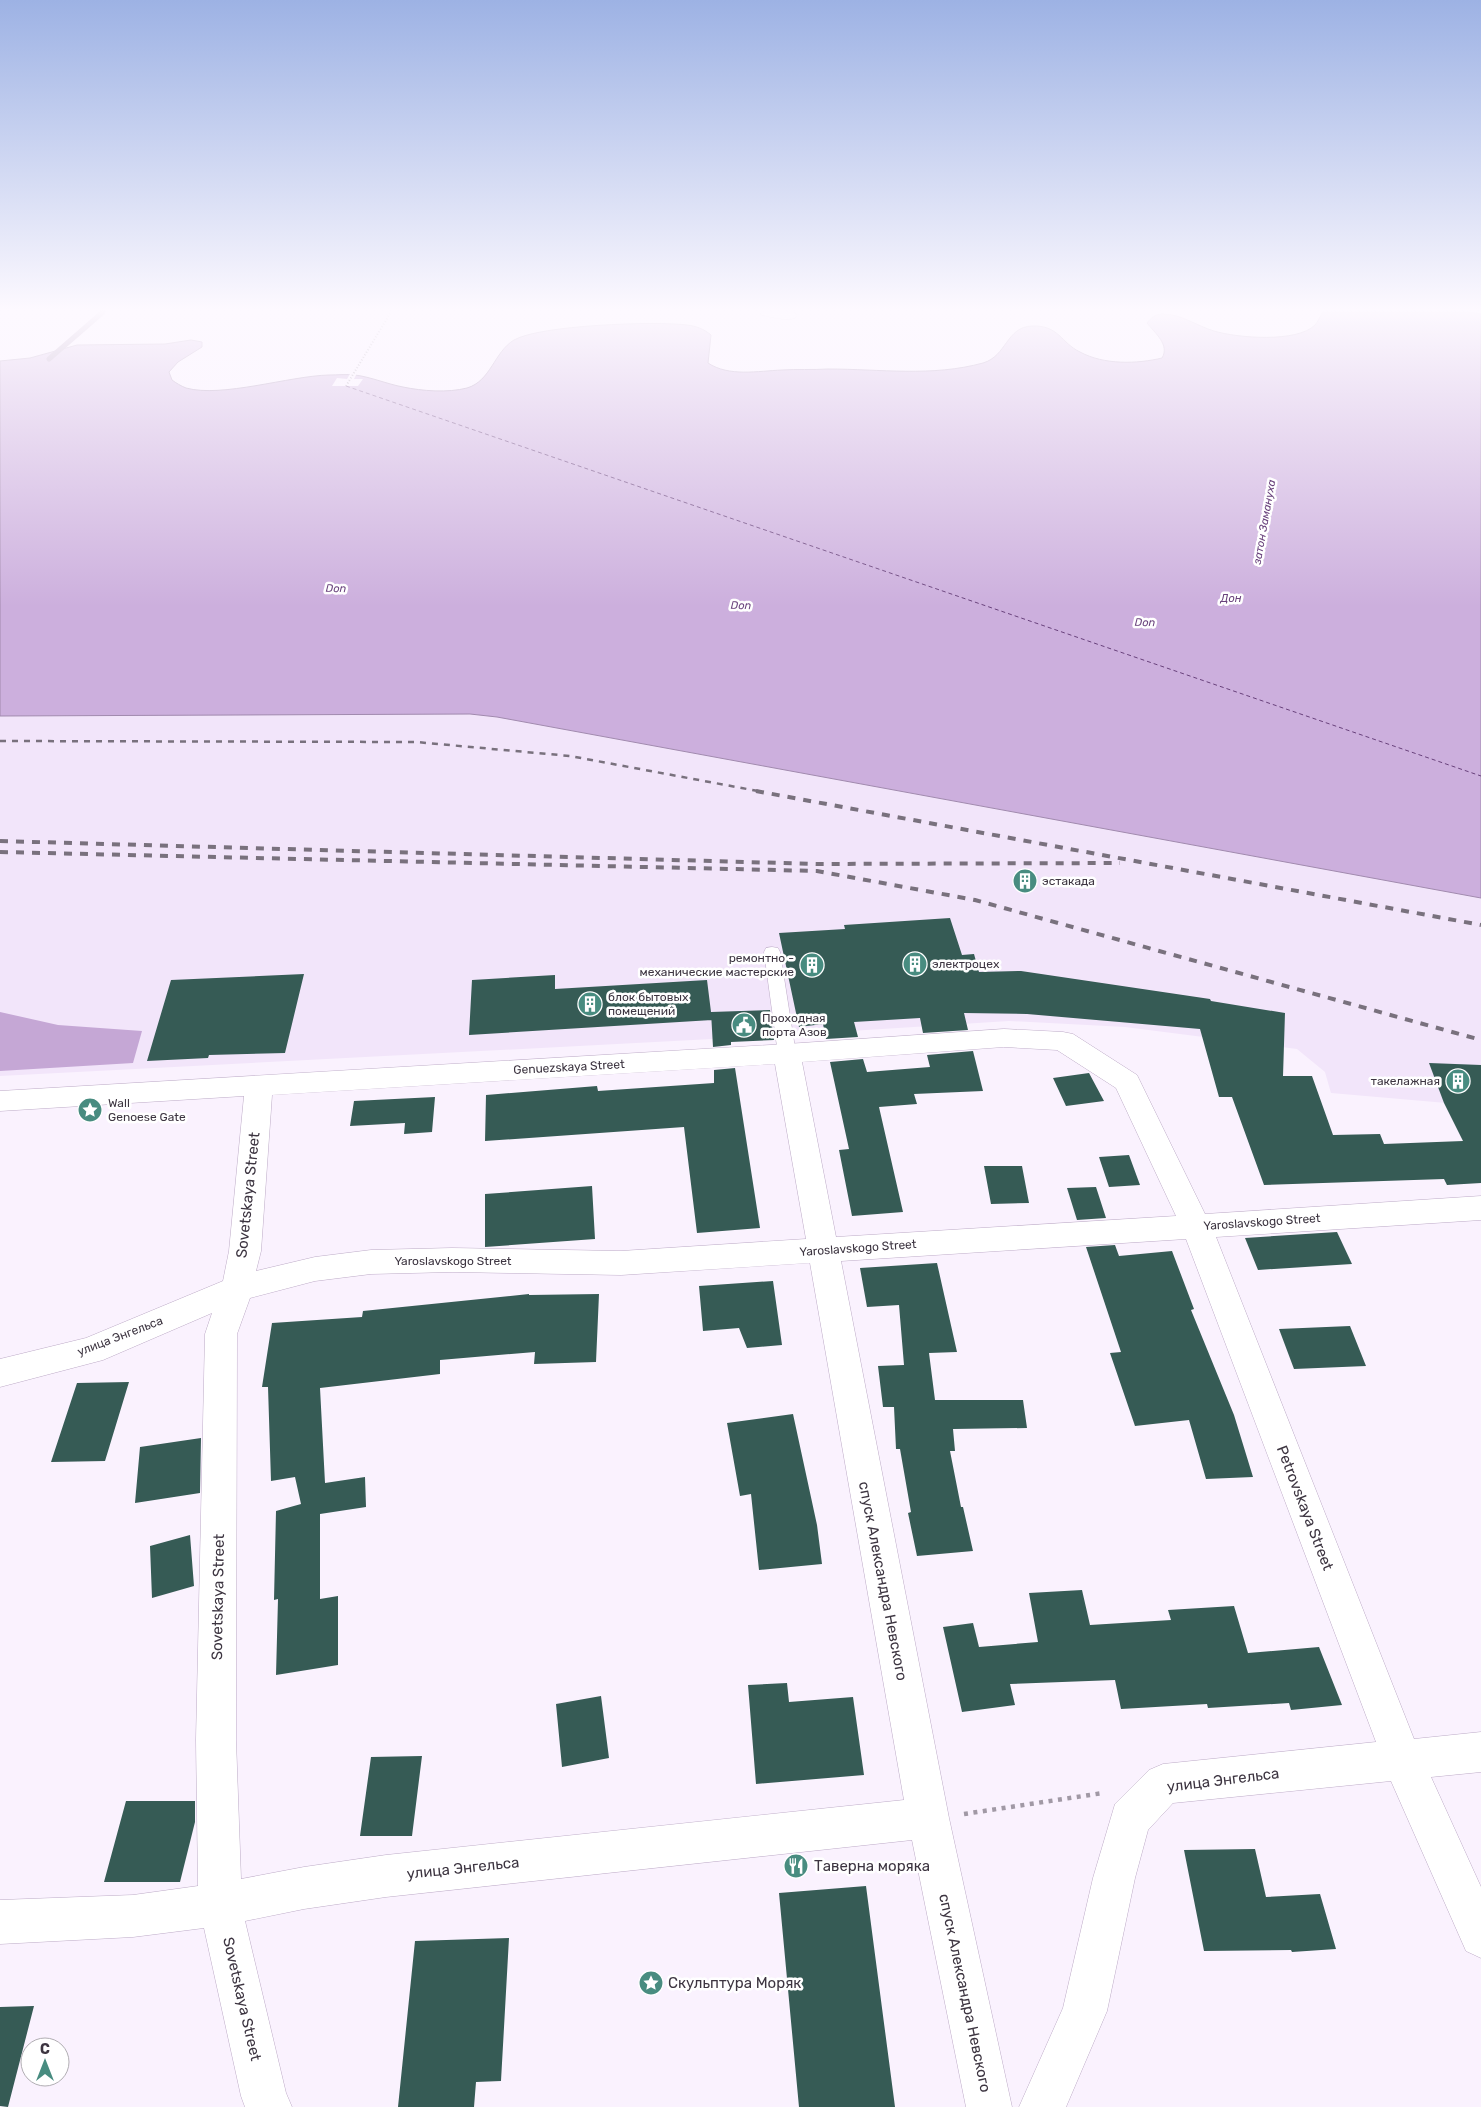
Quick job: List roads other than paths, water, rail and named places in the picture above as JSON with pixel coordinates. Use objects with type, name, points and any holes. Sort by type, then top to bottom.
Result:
[{"type":"street","name":"Genuezskaya Street","points":[[0,1101],[787,1054],[1004,1038],[1063,1041],[1127,1082]]},
{"type":"street","name":"спуск Александра Невского","points":[[787,1054],[928,1818],[989,2107]]},
{"type":"street","name":"Petrovskaya Street","points":[[1127,1082],[1196,1226],[1403,1761],[1481,1936]]},
{"type":"street","name":"Sovetskaya Street","points":[[258,1085],[245,1251],[236,1289],[221,1334],[216,1740],[220,1905],[261,2104]]},
{"type":"street","name":"Yaroslavskogo Street","points":[[236,1289],[315,1269],[371,1262],[452,1260],[621,1263],[1481,1208]]},
{"type":"street","name":"улица Энгельса","points":[[0,1373],[91,1350],[236,1289]]},
{"type":"street","name":"улица Энгельса","points":[[1042,2107],[1085,2011],[1114,1878],[1130,1819],[1163,1784],[1481,1752]]},
{"type":"street","name":"улица Энгельса","points":[[0,1922],[133,1916],[220,1905],[304,1888],[386,1876],[928,1818]]},
{"type":"lane","points":[[772,952],[787,1054]]},
{"type":"water","name":"Дон","points":[[0,410],[1481,410],[1481,898],[497,717],[470,714],[0,716]]},
{"type":"railway","points":[[0,741],[416,742],[570,756],[763,792]]},
{"type":"railway","points":[[756,791],[1481,925]]},
{"type":"railway","points":[[0,841],[817,864],[1120,863]]},
{"type":"railway","points":[[0,852],[817,871],[975,900],[1481,1040]]},
{"type":"place","name":"эстакада","points":[[1025,881]]},
{"type":"place","name":"электроцех","points":[[915,964]]},
{"type":"place","name":"ремонтно - механические мастерские","points":[[812,965]]},
{"type":"place","name":"блок бытовых помещений","points":[[590,1004]]},
{"type":"place","name":"Проходная порта Азов","points":[[744,1025]]},
{"type":"place","name":"такелажная","points":[[1458,1081]]},
{"type":"place","name":"Wall Genoese Gate","points":[[90,1110]]},
{"type":"place","name":"Таверна моряка","points":[[796,1866]]},
{"type":"place","name":"Скульптура Моряк","points":[[651,1983]]},
{"type":"water label","name":"затон Замануха","points":[[1264,522]]},
{"type":"water label","name":"Don","points":[[336,588]]},
{"type":"water label","name":"Don","points":[[741,605]]},
{"type":"water label","name":"Don","points":[[1145,622]]}]
